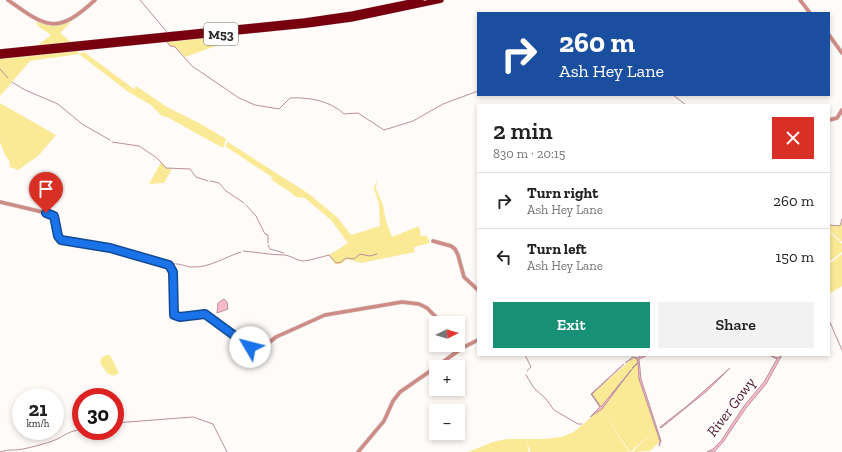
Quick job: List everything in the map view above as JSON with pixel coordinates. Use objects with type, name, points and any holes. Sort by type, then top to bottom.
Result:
[{"type":"highway","name":"M53","points":[[0,52],[305,21],[353,14],[421,0]]},
{"type":"highway","name":"M53","points":[[0,56],[314,24],[389,12],[441,0]]},
{"type":"street","points":[[8,0],[40,21],[48,24],[69,21],[95,0]]},
{"type":"street","points":[[800,0],[809,12]]},
{"type":"street","points":[[830,36],[842,53]]},
{"type":"street","points":[[830,120],[837,118],[842,110]]},
{"type":"street","points":[[0,202],[51,214],[55,218],[58,236],[61,240],[110,248],[169,265],[173,272],[174,315],[180,317],[205,314],[255,350],[262,348],[276,337],[325,315],[402,302],[413,302],[427,308],[435,316]]},
{"type":"street","points":[[432,241],[451,246],[455,249],[464,277],[477,289]]},
{"type":"street","points":[[465,346],[477,340]]},
{"type":"street","points":[[446,360],[457,352]]},
{"type":"street","points":[[358,452],[384,421],[392,401],[400,392],[429,372]]},
{"type":"shaded area","points":[[36,21],[56,26],[72,21],[60,33],[71,42],[38,45],[51,35],[38,26]]},
{"type":"shaded area","points":[[238,35],[227,42],[185,57],[176,47],[170,46],[167,42]]},
{"type":"shaded area","points":[[78,51],[79,54],[30,61],[0,96],[0,59]]},
{"type":"shaded area","points":[[84,52],[134,89],[136,86],[167,107],[226,139],[223,148],[167,117],[162,116],[151,105],[127,91],[79,54]]},
{"type":"shaded area","points":[[0,103],[56,135],[38,156],[18,170],[10,167],[9,160],[5,155],[0,142]]},
{"type":"shaded area","points":[[228,142],[309,194],[337,217],[351,235],[380,226],[379,203],[374,189],[377,179],[376,188],[383,205],[386,221],[392,237],[419,226],[421,236],[427,236],[430,243],[414,247],[415,252],[361,263],[347,259],[341,264],[335,264],[329,255],[348,243],[331,220],[305,198],[296,197],[271,179],[273,178],[225,146]]},
{"type":"shaded area","points":[[161,162],[166,168],[172,169],[164,183],[149,184]]},
{"type":"shaded area","points":[[842,219],[842,242],[830,231],[830,225],[840,226]]},
{"type":"shaded area","points":[[830,232],[842,244],[842,252],[830,261]]},
{"type":"shaded area","points":[[842,254],[842,286],[830,293],[830,263]]},
{"type":"shaded area","points":[[224,299],[227,302],[228,309],[217,313],[218,303]]},
{"type":"shaded area","points":[[110,355],[119,373],[113,376],[107,373],[100,363],[101,358]]},
{"type":"shaded area","points":[[640,356],[646,356],[639,359],[641,379],[661,441],[659,446],[660,441],[639,379],[638,363],[632,368],[638,362],[634,357],[638,358]]},
{"type":"shaded area","points":[[771,356],[778,358],[781,356],[766,384],[746,408],[723,442],[714,452],[707,452],[713,449],[721,441],[744,406],[764,382],[777,359]]},
{"type":"shaded area","points":[[634,357],[637,359],[639,379],[660,441],[650,451],[632,452],[653,432],[630,452],[603,411],[629,452],[531,452],[527,443],[529,452],[468,452],[493,442],[507,439],[544,439],[561,437],[574,432],[602,408],[631,369],[601,407],[592,394]]},
{"type":"shaded area","points":[[624,364],[592,394],[601,407],[631,370],[602,409],[590,417],[600,407],[591,394]]},
{"type":"shaded area","points":[[730,368],[708,390],[661,428],[660,427],[687,406]]},
{"type":"waterway","points":[[140,0],[167,32]]},
{"type":"waterway","points":[[167,42],[170,46],[175,47],[192,66],[239,98],[255,105],[279,109],[290,98],[312,99],[333,106],[344,114],[358,113],[384,130],[413,121],[443,104],[477,91]]},
{"type":"waterway","points":[[0,69],[8,78]]},
{"type":"waterway","points":[[12,82],[25,90],[58,104],[82,124],[110,140]]},
{"type":"waterway","points":[[674,96],[685,104]]},
{"type":"waterway","points":[[112,142],[139,146],[157,158],[166,168],[190,169],[196,177],[208,181]]},
{"type":"waterway","points":[[210,181],[219,183],[226,191],[244,203]]},
{"type":"waterway","points":[[246,205],[256,216],[265,234],[268,235],[268,243]]},
{"type":"waterway","points":[[830,225],[840,226],[842,219]]},
{"type":"waterway","points":[[268,245],[270,249],[284,253]]},
{"type":"waterway","points":[[243,251],[286,255],[304,261],[329,255],[336,263],[341,262],[346,258],[354,259],[360,254],[370,256],[377,254]]},
{"type":"waterway","points":[[173,264],[192,267],[205,266],[241,252]]},
{"type":"waterway","points":[[830,322],[842,350]]},
{"type":"waterway","points":[[526,356],[531,367],[527,371]]},
{"type":"waterway","points":[[612,394],[638,362]]},
{"type":"waterway","points":[[526,375],[534,388],[546,399],[554,410],[578,424],[582,424]]},
{"type":"waterway","points":[[124,422],[193,417],[213,424],[227,452]]},
{"type":"waterway","points":[[0,452],[23,449],[42,444],[55,440],[72,431]]},
{"type":"route","points":[[46,213],[54,216],[58,236],[61,240],[92,244],[166,263],[171,267],[173,272],[173,313],[176,317],[205,314],[250,347]]},
{"type":"water label","name":"River Gowy","points":[[731,407]]}]
